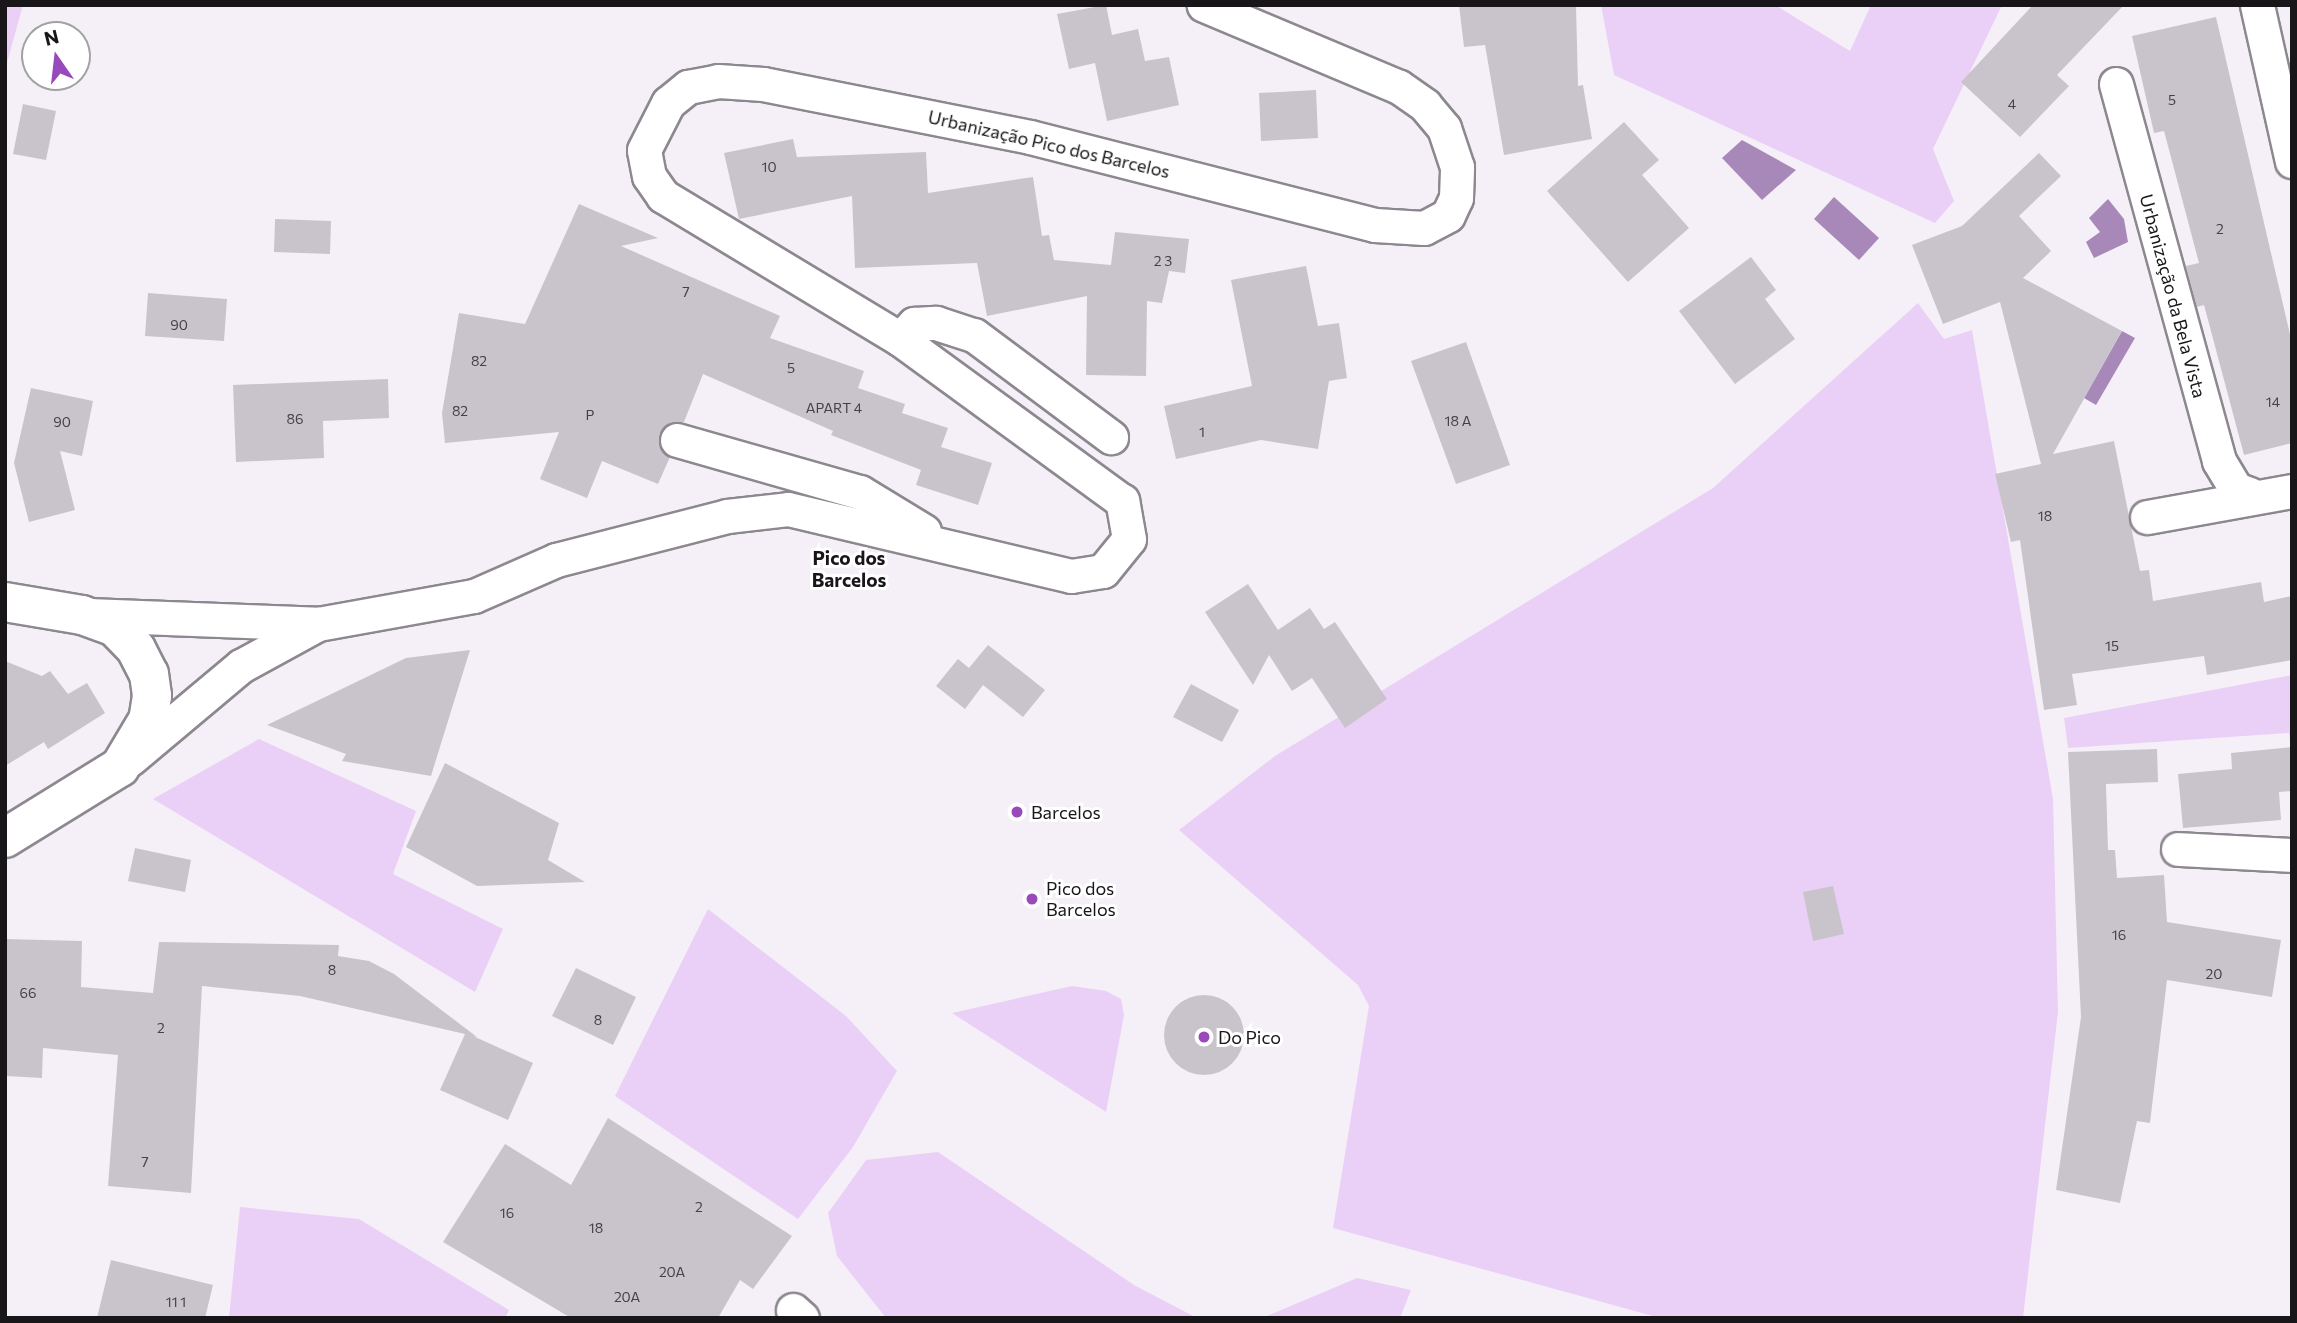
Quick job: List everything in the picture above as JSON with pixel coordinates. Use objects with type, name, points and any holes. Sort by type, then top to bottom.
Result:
[{"type":"main road","points":[[5,602],[82,615],[115,627],[136,649],[149,674],[148,720],[120,767],[5,838]]},
{"type":"street","name":"Urbanização Pico dos Barcelos","points":[[82,615],[318,624],[474,596],[556,560],[761,511],[788,509],[1088,576],[1116,561],[1129,538],[1129,520],[1122,501],[900,339],[663,195],[649,176],[644,150],[668,103],[688,87],[718,81],[763,84],[1030,137],[1375,225],[1424,228],[1448,215],[1456,198],[1457,167],[1444,128],[1425,105],[1399,87],[1204,5]]},
{"type":"street","points":[[2257,5],[2292,161]]},
{"type":"street","name":"Urbanização da Bela Vista","points":[[2116,83],[2219,461],[2235,489],[2250,494]]},
{"type":"street","points":[[900,339],[914,324],[936,323],[974,335],[1111,438]]},
{"type":"street","name":"Urbanização Pico dos Barcelos","points":[[677,440],[860,492],[950,547]]},
{"type":"street","points":[[2147,517],[2250,494],[2292,491]]},
{"type":"street","name":"Urbanização Pico dos Barcelos","points":[[120,767],[241,666],[318,624]]},
{"type":"street","points":[[2178,849],[2292,855]]},
{"type":"shaded area","points":[[5,5],[23,5],[5,70]]},
{"type":"shaded area","points":[[1601,5],[1775,5],[1850,51],[1871,5],[2002,5],[1933,149],[1954,201],[1935,223],[1614,75]]},
{"type":"shaded area","points":[[1742,140],[1796,170],[1762,200],[1722,158]]},
{"type":"shaded area","points":[[1834,197],[1879,238],[1859,260],[1814,219]]},
{"type":"shaded area","points":[[2108,199],[2124,219],[2128,242],[2094,258],[2086,242],[2100,232],[2089,218]]},
{"type":"shaded area","points":[[1918,303],[1944,339],[1972,330],[2053,799],[2058,1012],[2023,1318],[1660,1318],[1333,1228],[1369,1006],[1358,985],[1179,830],[1275,756],[1713,488]]},
{"type":"shaded area","points":[[2122,331],[2135,338],[2096,405],[2084,398]]},
{"type":"shaded area","points":[[2292,675],[2292,758],[2289,733],[2068,748],[2064,718]]},
{"type":"shaded area","points":[[259,739],[416,811],[393,874],[503,929],[475,992],[153,799]]},
{"type":"shaded area","points":[[708,909],[846,1016],[897,1071],[853,1147],[798,1219],[615,1096]]},
{"type":"shaded area","points":[[1072,986],[1106,991],[1121,999],[1124,1015],[1106,1112],[952,1013]]},
{"type":"shaded area","points":[[938,1152],[1134,1285],[1197,1318],[886,1318],[837,1256],[828,1213],[866,1160]]},
{"type":"shaded area","points":[[240,1207],[359,1219],[509,1310],[505,1318],[229,1318]]},
{"type":"shaded area","points":[[1357,1278],[1411,1290],[1400,1318],[1262,1318]]},
{"type":"building","points":[[1106,5],[1112,35],[1138,29],[1145,61],[1169,57],[1179,105],[1107,121],[1095,63],[1069,69],[1057,14]]},
{"type":"building","points":[[1459,5],[1576,5],[1578,86],[1583,85],[1592,139],[1504,155],[1485,45],[1464,47]]},
{"type":"building","points":[[2033,5],[2124,5],[2057,75],[2069,86],[2020,137],[1961,82]]},
{"type":"building","points":[[2216,17],[2292,343],[2292,443],[2244,455],[2204,305],[2197,307],[2186,266],[2199,263],[2164,131],[2154,133],[2132,36]]},
{"type":"building","points":[[1316,90],[1318,138],[1261,141],[1259,93]]},
{"type":"building","points":[[23,104],[56,111],[46,160],[13,154]]},
{"type":"building","points":[[1624,122],[1659,160],[1642,175],[1689,228],[1628,282],[1547,191]]},
{"type":"building","points":[[793,139],[797,157],[926,152],[928,193],[1033,177],[1042,236],[1049,235],[1054,260],[1111,265],[1115,232],[1189,239],[1185,273],[1169,271],[1162,303],[1147,301],[1146,376],[1086,375],[1087,296],[987,316],[977,263],[855,268],[852,196],[739,219],[724,153]]},
{"type":"building","points":[[2039,153],[2061,176],[2019,216],[2051,251],[2023,278],[2122,331],[2053,454],[2114,441],[2140,571],[2149,570],[2153,601],[2261,582],[2264,602],[2292,596],[2292,660],[2207,675],[2204,656],[2072,674],[2077,705],[2044,710],[2020,540],[2011,542],[1995,474],[2041,464],[2000,302],[1943,324],[1912,245],[1962,226]]},
{"type":"building","points":[[579,204],[658,238],[621,246],[780,316],[770,338],[864,371],[858,388],[905,404],[902,413],[948,428],[941,447],[992,463],[978,505],[916,485],[921,470],[831,435],[833,431],[703,374],[684,422],[672,422],[659,434],[659,445],[670,457],[658,484],[602,461],[587,498],[540,479],[559,432],[445,443],[442,413],[459,313],[525,324]]},
{"type":"building","points":[[275,219],[331,221],[330,254],[274,252]]},
{"type":"building","points":[[1751,257],[1776,290],[1765,299],[1795,339],[1735,384],[1679,311]]},
{"type":"building","points":[[1306,266],[1318,326],[1339,323],[1347,378],[1329,381],[1318,449],[1261,440],[1176,459],[1164,406],[1252,386],[1231,280]]},
{"type":"building","points":[[148,293],[227,299],[224,341],[145,336]]},
{"type":"building","points":[[1466,342],[1510,465],[1456,484],[1411,361]]},
{"type":"building","points":[[388,379],[389,418],[323,421],[324,458],[236,462],[233,385]]},
{"type":"building","points":[[31,388],[93,401],[82,456],[60,451],[75,510],[29,522],[14,463]]},
{"type":"building","points":[[1248,584],[1278,630],[1310,608],[1324,629],[1335,622],[1387,699],[1345,728],[1312,678],[1292,691],[1269,655],[1253,685],[1205,612]]},
{"type":"building","points":[[988,645],[1045,690],[1023,717],[983,685],[965,709],[936,686],[958,659],[969,668]]},
{"type":"building","points":[[470,650],[431,776],[342,761],[346,754],[267,725],[406,658]]},
{"type":"building","points":[[5,661],[42,676],[50,671],[68,694],[87,683],[105,713],[48,749],[44,742],[5,766]]},
{"type":"building","points":[[1191,684],[1239,710],[1222,742],[1173,717]]},
{"type":"building","points":[[2292,747],[2292,791],[2279,792],[2281,820],[2183,828],[2178,774],[2232,769],[2231,753]]},
{"type":"building","points":[[2157,749],[2158,782],[2106,784],[2108,850],[2115,850],[2117,878],[2164,875],[2167,922],[2281,940],[2272,997],[2167,980],[2150,1123],[2137,1121],[2120,1203],[2056,1190],[2081,1017],[2068,752]]},
{"type":"building","points":[[445,763],[559,823],[548,860],[585,882],[477,886],[406,847]]},
{"type":"building","points":[[135,848],[191,860],[185,892],[128,881]]},
{"type":"building","points":[[1833,886],[1844,934],[1813,941],[1803,892]]},
{"type":"building","points":[[5,939],[82,941],[81,987],[153,993],[159,942],[339,945],[338,956],[369,961],[394,974],[477,1037],[473,1036],[533,1063],[508,1120],[440,1090],[465,1034],[300,996],[202,986],[191,1193],[108,1186],[118,1055],[43,1048],[42,1078],[6,1076]]},
{"type":"building","points":[[576,968],[636,997],[613,1045],[552,1016]]},
{"type":"building","name":"Do Pico","points":[[1204,995],[1219,998],[1232,1007],[1241,1020],[1244,1035],[1241,1050],[1232,1063],[1219,1072],[1204,1075],[1189,1072],[1176,1063],[1167,1050],[1164,1035],[1167,1020],[1176,1007],[1189,998]]},
{"type":"building","points":[[608,1118],[792,1236],[753,1289],[740,1280],[718,1318],[571,1318],[443,1242],[505,1144],[571,1185]]},
{"type":"building","points":[[111,1260],[213,1285],[205,1318],[97,1318]]},
{"type":"place","name":"Barcelos","points":[[1017,812]]},
{"type":"place","name":"Pico dos Barcelos","points":[[1032,899]]},
{"type":"place","name":"Do Pico","points":[[1204,1037]]},
{"type":"district","name":"Pico dos Barcelos","points":[[849,569]]}]
